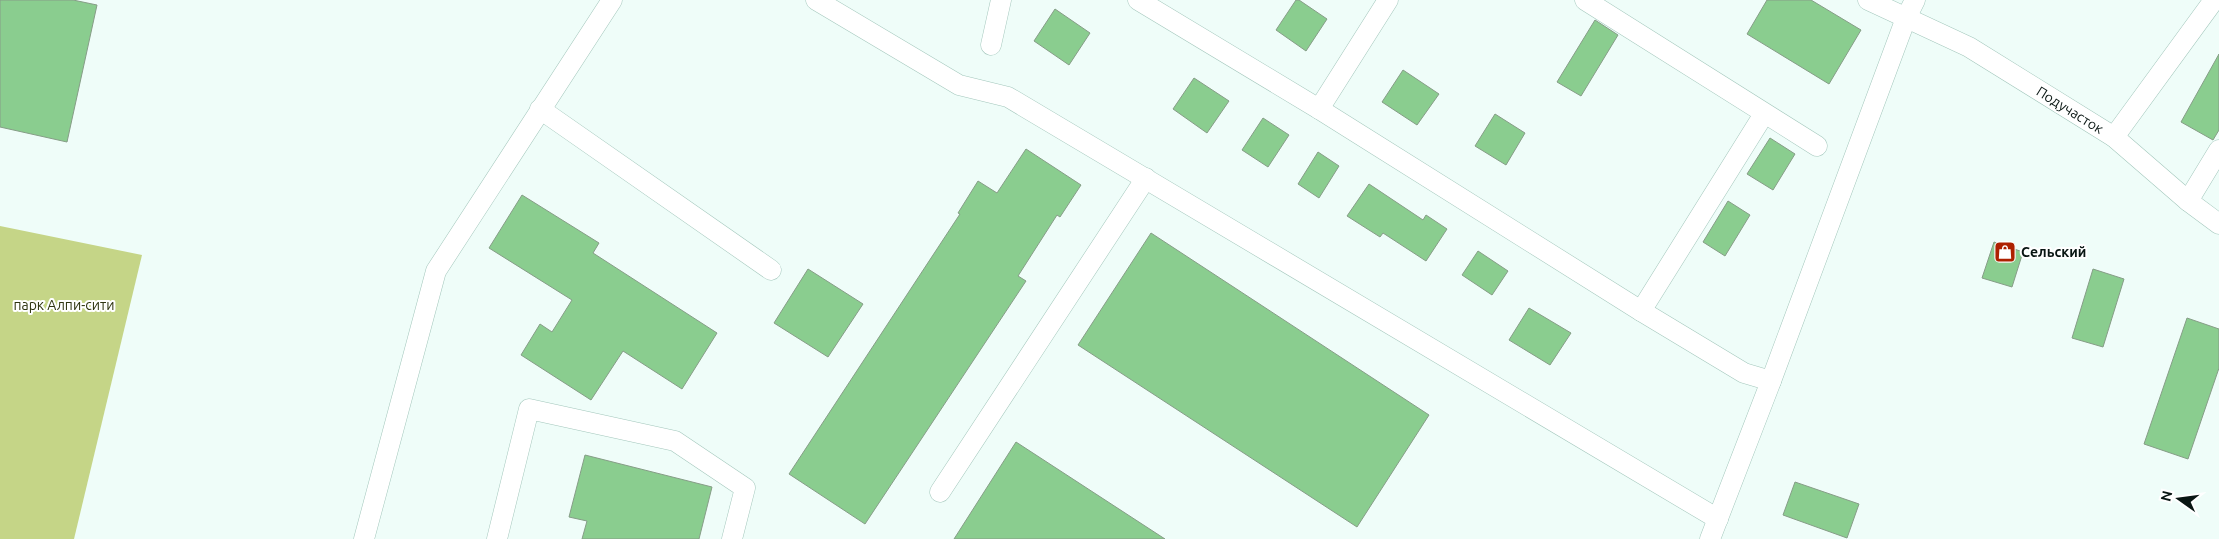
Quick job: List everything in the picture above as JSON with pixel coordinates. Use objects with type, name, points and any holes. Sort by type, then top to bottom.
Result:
[{"type":"street","points":[[364,539],[436,271],[612,0]]},
{"type":"street","points":[[816,0],[958,84],[1008,97],[1718,519]]},
{"type":"street","points":[[991,45],[1001,0]]},
{"type":"street","points":[[1138,0],[1319,109],[1641,311],[1744,373],[1771,381]]},
{"type":"street","points":[[1319,109],[1388,0]]},
{"type":"street","points":[[1585,0],[1817,146]]},
{"type":"street","name":"Подучасток","points":[[1868,0],[1911,9],[2114,137],[2188,201],[2219,224]]},
{"type":"street","points":[[2114,137],[2214,0]]},
{"type":"street","points":[[1710,539],[1911,9]]},
{"type":"street","points":[[540,109],[771,270]]},
{"type":"street","points":[[1641,311],[1764,114]]},
{"type":"street","points":[[2188,201],[2219,150]]},
{"type":"street","points":[[940,492],[1146,178]]},
{"type":"street","points":[[497,539],[529,409],[675,441],[746,488],[732,539]]},
{"type":"green space","name":"парк Алпи-сити","points":[[0,226],[142,255],[74,539],[0,539]]},
{"type":"building","points":[[0,0],[73,0],[97,5],[67,142],[0,127]]},
{"type":"building","points":[[1296,0],[1299,0],[1327,19],[1306,51],[1276,30]]},
{"type":"building","points":[[1767,0],[1811,0],[1861,30],[1829,84],[1747,34]]},
{"type":"building","points":[[1055,9],[1090,33],[1069,65],[1034,41]]},
{"type":"building","points":[[1595,20],[1618,35],[1581,96],[1557,82]]},
{"type":"building","points":[[2219,54],[2219,130],[2213,140],[2181,122]]},
{"type":"building","points":[[1403,70],[1439,94],[1417,125],[1382,102]]},
{"type":"building","points":[[1194,78],[1229,101],[1207,133],[1173,109]]},
{"type":"building","points":[[1495,114],[1525,133],[1506,165],[1475,146]]},
{"type":"building","points":[[1263,118],[1289,135],[1268,167],[1242,150]]},
{"type":"building","points":[[1770,138],[1795,154],[1773,190],[1747,174]]},
{"type":"building","points":[[1026,149],[1081,185],[1060,217],[1057,215],[1018,276],[1026,281],[865,524],[789,474],[960,214],[958,213],[978,181],[997,193]]},
{"type":"building","points":[[1318,152],[1339,166],[1319,198],[1298,184]]},
{"type":"building","points":[[1369,184],[1423,220],[1426,215],[1447,229],[1426,261],[1383,233],[1380,237],[1347,216]]},
{"type":"building","points":[[522,195],[599,243],[593,253],[717,333],[682,389],[623,351],[591,400],[521,355],[540,324],[552,332],[572,300],[489,248]]},
{"type":"building","points":[[1728,201],[1750,215],[1725,256],[1703,242]]},
{"type":"building","points":[[1151,233],[1429,415],[1357,527],[1078,345]]},
{"type":"building","points":[[1994,242],[2023,252],[2012,287],[1982,278]]},
{"type":"building","points":[[1478,251],[1508,271],[1492,295],[1462,275]]},
{"type":"building","points":[[808,269],[863,304],[828,357],[774,323]]},
{"type":"building","points":[[2093,269],[2124,279],[2103,347],[2072,338]]},
{"type":"building","points":[[1529,308],[1571,333],[1550,365],[1509,340]]},
{"type":"building","points":[[2187,318],[2219,329],[2219,368],[2188,459],[2144,444]]},
{"type":"building","points":[[1016,442],[1165,539],[954,539]]},
{"type":"building","points":[[585,455],[712,487],[699,539],[582,539],[587,521],[569,517]]},
{"type":"building","points":[[1795,482],[1859,504],[1847,538],[1783,515]]},
{"type":"place","name":"Сельский","points":[[2005,252]]}]
